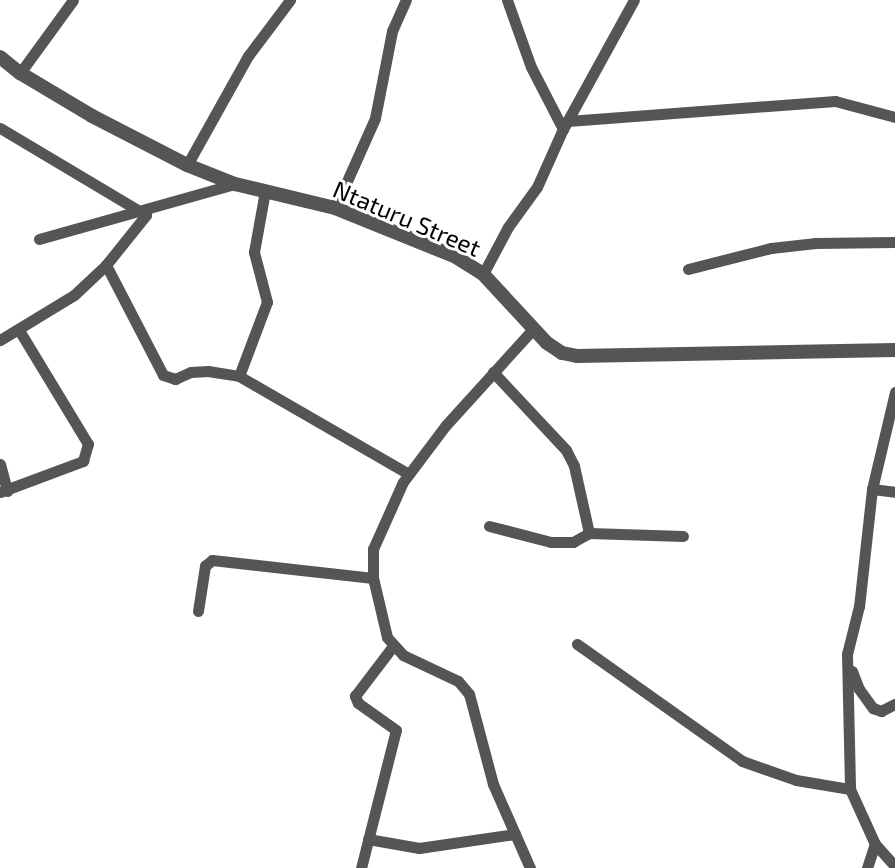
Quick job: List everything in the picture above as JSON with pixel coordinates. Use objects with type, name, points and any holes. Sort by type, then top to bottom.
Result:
[{"type":"street","points":[[20,73],[73,0]]},
{"type":"street","points":[[187,165],[248,56],[290,0]]},
{"type":"street","points":[[335,208],[375,118],[392,31],[406,0]]},
{"type":"street","points":[[507,0],[526,55],[566,125]]},
{"type":"street","points":[[483,274],[508,227],[537,187],[566,125],[634,0]]},
{"type":"street","name":"Ntaturu Street","points":[[0,57],[20,73],[92,116],[187,165],[235,184],[335,208],[456,257],[483,274],[533,329],[562,353],[577,356],[895,350]]},
{"type":"street","points":[[566,125],[835,101],[895,117]]},
{"type":"street","points":[[0,128],[146,215],[143,223],[106,265],[74,295],[0,340]]},
{"type":"street","points":[[39,239],[235,184]]},
{"type":"street","points":[[239,376],[267,302],[254,252],[265,191]]},
{"type":"street","points":[[688,269],[771,248],[816,243],[895,242]]},
{"type":"street","points":[[106,265],[163,375],[175,379],[191,372],[208,371],[239,376],[409,474]]},
{"type":"street","points":[[530,868],[493,784],[469,694],[458,681],[416,663],[393,646],[380,618],[373,578],[377,534],[394,496],[493,372],[533,329]]},
{"type":"street","points":[[0,464],[4,492],[83,461],[88,444],[19,330]]},
{"type":"street","points":[[493,372],[566,450],[574,466],[589,533]]},
{"type":"street","points":[[895,392],[872,489],[859,606],[847,654],[850,789],[875,844],[895,866]]},
{"type":"street","points":[[872,489],[895,492]]},
{"type":"street","points":[[489,526],[551,542],[573,542],[589,533],[683,536]]},
{"type":"street","points":[[198,611],[205,566],[212,560],[373,578]]},
{"type":"street","points":[[577,644],[742,761],[796,780],[850,789]]},
{"type":"street","points":[[361,868],[396,730],[358,703],[355,696],[393,646]]},
{"type":"street","points":[[847,654],[859,689],[873,708],[881,711],[895,704]]},
{"type":"street","points":[[368,839],[419,848],[515,834]]},
{"type":"street","points":[[867,868],[875,844]]}]
